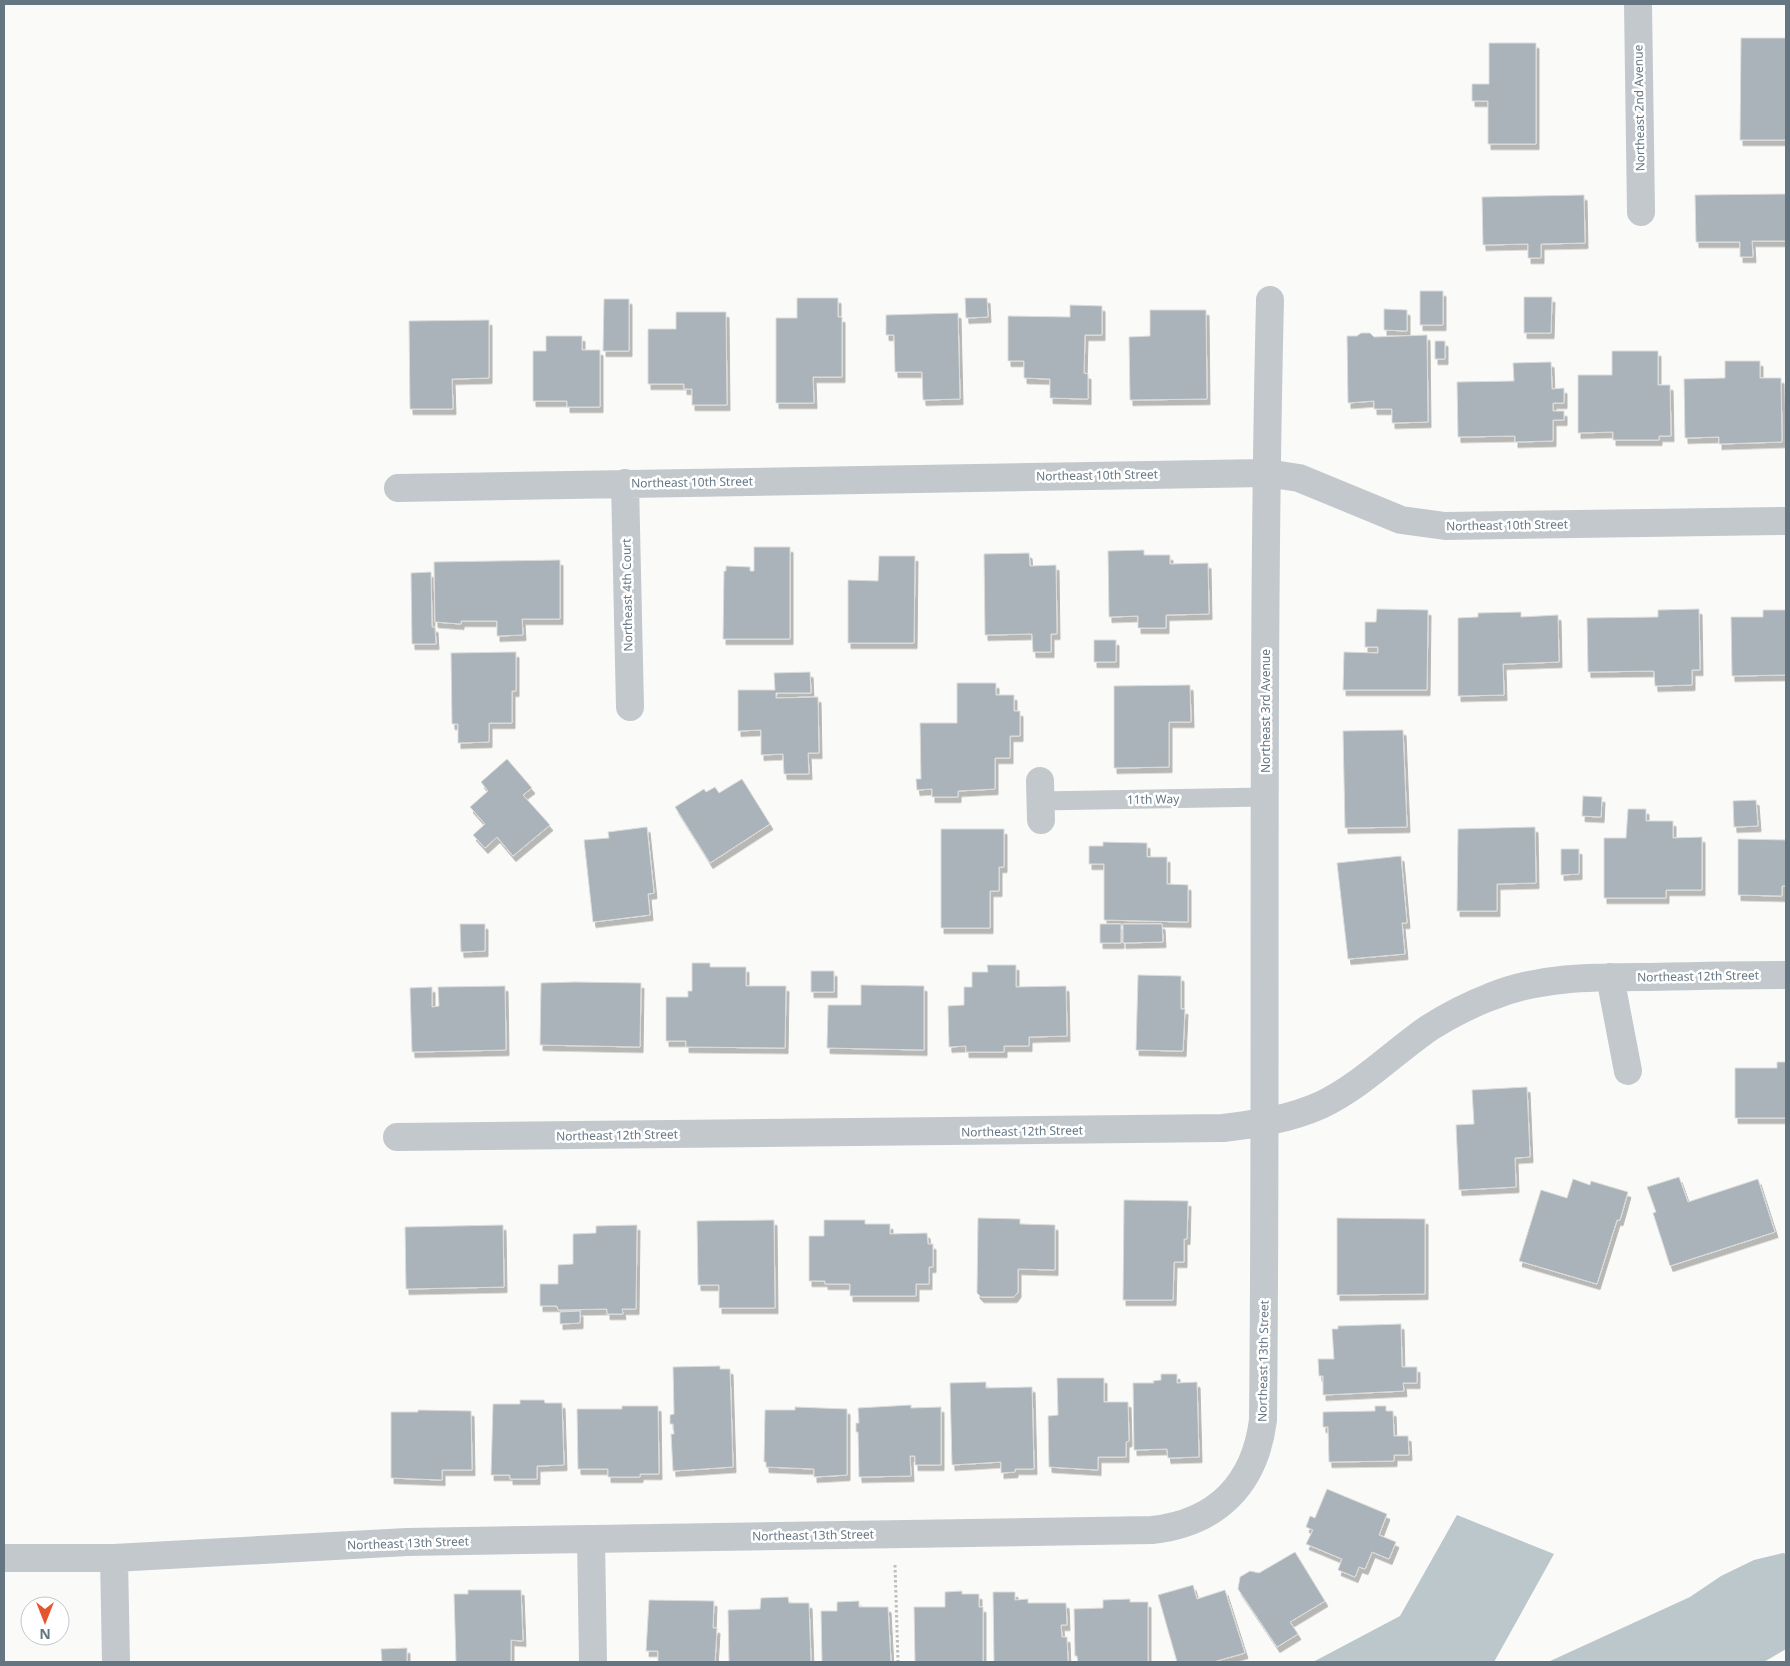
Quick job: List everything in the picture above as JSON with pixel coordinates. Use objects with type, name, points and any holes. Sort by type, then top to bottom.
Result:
[{"type":"street","name":"Northeast 2nd Avenue","points":[[1638,4],[1641,212]]},
{"type":"street","name":"Northeast 3rd Avenue","points":[[1266,1122],[1264,797],[1266,473],[1270,300]]},
{"type":"street","name":"Northeast 10th Street","points":[[398,488],[1266,473],[1299,478],[1401,520],[1446,526],[1786,522]]},
{"type":"street","name":"Northeast 4th Court","points":[[625,483],[630,707]]},
{"type":"street","name":"Northeast 12th Street","points":[[397,1138],[1223,1128],[1266,1122],[1314,1108],[1352,1088],[1430,1028],[1460,1010],[1492,996],[1557,980],[1610,977],[1786,975]]},
{"type":"street","points":[[1610,977],[1628,1071]]},
{"type":"street","name":"Northeast 13th Street","points":[[4,1558],[114,1558],[406,1542],[1170,1528],[1188,1523],[1206,1514],[1235,1491],[1256,1457],[1263,1420],[1266,1122]]},
{"type":"street","points":[[591,1539],[593,1662]]},
{"type":"street","points":[[114,1558],[116,1662]]},
{"type":"lane","name":"11th Way","points":[[1041,801],[1264,797]]},
{"type":"path","points":[[894,1534],[898,1662]]},
{"type":"shaded area","points":[[1457,1515],[1554,1554],[1494,1662],[1313,1662],[1400,1616]]},
{"type":"shaded area","points":[[1783,1553],[1786,1554],[1786,1649],[1764,1662],[1548,1662],[1690,1597],[1721,1576],[1754,1560]]},
{"type":"building","points":[[1741,38],[1786,38],[1786,140],[1740,140]]},
{"type":"building","points":[[1489,43],[1536,43],[1536,144],[1488,144],[1488,101],[1472,101],[1472,84],[1489,84]]},
{"type":"building","points":[[1786,194],[1786,241],[1752,241],[1753,257],[1740,257],[1740,242],[1696,242],[1695,195]]},
{"type":"building","points":[[1584,195],[1585,243],[1541,244],[1541,258],[1528,258],[1528,244],[1483,245],[1482,197]]},
{"type":"building","points":[[1420,291],[1443,291],[1443,325],[1420,325]]},
{"type":"building","points":[[1524,297],[1552,297],[1551,333],[1524,333]]},
{"type":"building","points":[[797,298],[838,298],[838,317],[842,317],[842,377],[813,377],[814,403],[776,403],[776,318],[797,318]]},
{"type":"building","points":[[965,298],[987,298],[988,317],[966,318]]},
{"type":"building","points":[[604,299],[629,299],[629,351],[603,351]]},
{"type":"building","points":[[1070,305],[1102,306],[1102,335],[1085,335],[1084,373],[1088,374],[1088,399],[1050,398],[1050,379],[1024,378],[1024,361],[1008,361],[1008,316],[1070,317]]},
{"type":"building","points":[[1384,309],[1407,310],[1407,331],[1384,330]]},
{"type":"building","points":[[1150,310],[1206,310],[1207,399],[1130,400],[1129,337],[1150,336]]},
{"type":"building","points":[[676,312],[726,312],[727,405],[692,405],[692,389],[684,389],[684,384],[648,384],[648,329],[676,329]]},
{"type":"building","points":[[958,313],[960,399],[923,400],[922,372],[895,372],[894,335],[886,335],[886,315]]},
{"type":"building","points":[[489,320],[489,378],[452,379],[453,409],[410,409],[409,321]]},
{"type":"building","points":[[1361,333],[1370,333],[1374,337],[1427,335],[1428,422],[1392,423],[1392,409],[1374,409],[1374,401],[1348,403],[1347,336],[1357,336]]},
{"type":"building","points":[[546,336],[582,336],[582,350],[600,350],[600,407],[567,407],[567,401],[533,401],[533,351],[546,351]]},
{"type":"building","points":[[1435,341],[1445,341],[1445,359],[1435,359]]},
{"type":"building","points":[[1612,351],[1658,351],[1658,385],[1670,385],[1671,436],[1659,436],[1659,440],[1613,440],[1613,432],[1578,433],[1578,375],[1612,375]]},
{"type":"building","points":[[1725,361],[1760,361],[1760,378],[1781,378],[1782,442],[1719,444],[1719,437],[1685,438],[1684,379],[1725,378]]},
{"type":"building","points":[[1551,362],[1552,389],[1564,388],[1564,403],[1553,403],[1553,411],[1564,411],[1564,420],[1553,420],[1553,441],[1515,442],[1515,436],[1458,437],[1457,382],[1514,381],[1513,363]]},
{"type":"building","points":[[754,547],[790,547],[790,639],[723,639],[724,571],[726,571],[726,566],[750,567],[750,571],[754,571]]},
{"type":"building","points":[[1144,550],[1144,555],[1170,555],[1170,564],[1208,563],[1209,614],[1166,615],[1166,628],[1138,628],[1138,616],[1109,617],[1108,551]]},
{"type":"building","points":[[1029,553],[1030,566],[1056,565],[1057,634],[1051,634],[1051,652],[1033,652],[1032,634],[985,635],[984,554]]},
{"type":"building","points":[[879,556],[915,556],[914,643],[848,643],[848,580],[878,581]]},
{"type":"building","points":[[560,560],[560,619],[522,619],[523,635],[497,636],[497,621],[461,621],[461,624],[435,622],[434,562]]},
{"type":"building","points":[[431,572],[432,627],[435,627],[436,644],[412,644],[411,573]]},
{"type":"building","points":[[1377,609],[1428,610],[1427,690],[1343,690],[1344,652],[1378,653],[1378,647],[1365,647],[1365,622],[1376,622]]},
{"type":"building","points":[[1699,609],[1700,670],[1692,670],[1692,685],[1655,686],[1654,671],[1588,672],[1587,618],[1658,617],[1658,610]]},
{"type":"building","points":[[1763,610],[1786,610],[1786,675],[1732,676],[1731,617],[1763,617]]},
{"type":"building","points":[[1521,612],[1521,617],[1558,615],[1559,662],[1503,664],[1504,695],[1458,696],[1458,618],[1478,617],[1478,613]]},
{"type":"building","points":[[1094,640],[1116,640],[1116,662],[1094,662]]},
{"type":"building","points":[[516,652],[516,691],[512,691],[512,723],[489,723],[489,742],[458,743],[458,724],[452,724],[451,653]]},
{"type":"building","points":[[810,672],[811,693],[776,693],[776,698],[818,697],[819,753],[808,753],[809,774],[784,774],[783,754],[761,755],[761,730],[738,731],[738,690],[775,690],[774,673]]},
{"type":"building","points":[[957,683],[996,683],[996,695],[1014,695],[1014,711],[1020,711],[1020,736],[1010,736],[1010,758],[995,758],[995,789],[958,791],[958,797],[932,797],[932,789],[917,790],[916,779],[921,779],[920,723],[957,723]]},
{"type":"building","points":[[1190,685],[1191,722],[1169,722],[1169,767],[1114,768],[1114,686]]},
{"type":"building","points":[[1403,730],[1407,827],[1345,828],[1343,731]]},
{"type":"building","points":[[507,759],[532,788],[523,795],[550,825],[513,856],[497,837],[485,848],[473,835],[485,824],[470,807],[488,791],[481,782]]},
{"type":"building","points":[[742,779],[770,824],[710,863],[675,807],[704,789],[706,792],[715,787],[719,793]]},
{"type":"building","points":[[1583,796],[1602,797],[1601,817],[1582,816]]},
{"type":"building","points":[[1756,800],[1758,826],[1734,827],[1733,801]]},
{"type":"building","points":[[1628,809],[1646,809],[1646,821],[1673,821],[1673,838],[1702,837],[1702,890],[1666,890],[1666,898],[1604,898],[1604,838],[1626,838]]},
{"type":"building","points":[[647,827],[654,893],[648,894],[650,915],[593,922],[584,840],[609,838],[608,832]]},
{"type":"building","points":[[1535,827],[1536,883],[1497,884],[1497,911],[1457,911],[1458,829]]},
{"type":"building","points":[[941,829],[1004,829],[1004,867],[999,867],[999,891],[990,891],[990,928],[941,928]]},
{"type":"building","points":[[1738,839],[1786,840],[1786,886],[1782,886],[1782,896],[1738,895]]},
{"type":"building","points":[[1103,842],[1147,843],[1147,857],[1167,857],[1167,884],[1188,885],[1188,922],[1104,920],[1104,864],[1089,864],[1089,846],[1103,846]]},
{"type":"building","points":[[1561,849],[1579,849],[1579,874],[1561,875]]},
{"type":"building","points":[[1401,856],[1407,923],[1402,923],[1405,954],[1348,959],[1337,863]]},
{"type":"building","points":[[460,924],[485,924],[485,951],[461,952]]},
{"type":"building","points":[[1100,924],[1121,924],[1121,943],[1100,943]]},
{"type":"building","points":[[1123,924],[1162,924],[1163,942],[1123,943]]},
{"type":"building","points":[[692,963],[710,963],[710,967],[746,967],[746,986],[786,986],[785,1048],[686,1047],[686,1041],[666,1041],[666,997],[688,997],[688,991],[692,991]]},
{"type":"building","points":[[987,965],[1016,965],[1016,987],[1066,986],[1067,1036],[1029,1037],[1029,1046],[1004,1046],[1004,1052],[966,1052],[966,1046],[949,1047],[948,1006],[964,1005],[964,987],[972,987],[972,972],[988,972]]},
{"type":"building","points":[[811,971],[834,971],[834,992],[811,992]]},
{"type":"building","points":[[1138,975],[1181,976],[1181,1009],[1185,1009],[1183,1051],[1136,1050]]},
{"type":"building","points":[[541,983],[641,983],[640,1047],[540,1045]]},
{"type":"building","points":[[861,985],[924,986],[924,1050],[827,1048],[828,1005],[861,1005]]},
{"type":"building","points":[[505,986],[506,1050],[412,1052],[410,988],[432,987],[432,1007],[439,1006],[438,987]]},
{"type":"building","points":[[1777,1062],[1786,1062],[1786,1118],[1735,1118],[1735,1068],[1777,1068]]},
{"type":"building","points":[[1527,1087],[1530,1157],[1515,1158],[1516,1187],[1459,1190],[1456,1125],[1474,1124],[1472,1090]]},
{"type":"building","points":[[1679,1177],[1688,1202],[1758,1179],[1775,1232],[1670,1266],[1653,1213],[1656,1212],[1647,1187]]},
{"type":"building","points":[[1573,1179],[1590,1185],[1591,1181],[1628,1192],[1597,1284],[1519,1261],[1541,1190],[1567,1198]]},
{"type":"building","points":[[1124,1200],[1188,1201],[1187,1239],[1184,1239],[1184,1262],[1174,1262],[1173,1300],[1123,1300]]},
{"type":"building","points":[[978,1218],[1020,1219],[1020,1224],[1055,1225],[1055,1270],[1018,1269],[1018,1292],[1014,1297],[981,1297],[977,1293]]},
{"type":"building","points":[[1337,1218],[1425,1219],[1425,1294],[1337,1295]]},
{"type":"building","points":[[774,1220],[775,1308],[719,1308],[719,1285],[698,1285],[697,1221]]},
{"type":"building","points":[[824,1220],[865,1220],[865,1224],[890,1224],[890,1234],[927,1233],[928,1244],[933,1244],[933,1267],[929,1267],[929,1284],[916,1284],[916,1296],[850,1296],[850,1284],[825,1284],[825,1281],[809,1281],[809,1236],[824,1236]]},
{"type":"building","points":[[503,1225],[504,1287],[406,1289],[405,1227]]},
{"type":"building","points":[[637,1225],[636,1309],[622,1309],[623,1314],[607,1314],[607,1309],[558,1310],[557,1306],[540,1306],[540,1284],[558,1284],[558,1265],[573,1264],[573,1234],[596,1233],[596,1226]]},
{"type":"building","points":[[580,1311],[580,1323],[560,1324],[560,1312]]},
{"type":"building","points":[[1401,1324],[1402,1367],[1417,1367],[1417,1383],[1403,1383],[1404,1391],[1323,1395],[1323,1376],[1319,1376],[1318,1359],[1334,1359],[1332,1329],[1338,1329],[1338,1326]]},
{"type":"building","points":[[720,1366],[720,1369],[730,1369],[733,1467],[673,1471],[671,1434],[674,1434],[673,1424],[670,1424],[670,1415],[674,1414],[673,1367]]},
{"type":"building","points":[[1161,1374],[1177,1374],[1177,1383],[1197,1382],[1199,1457],[1168,1458],[1167,1449],[1134,1450],[1133,1383],[1154,1383],[1153,1381],[1161,1380]]},
{"type":"building","points":[[1057,1378],[1104,1378],[1104,1402],[1128,1402],[1129,1441],[1126,1442],[1126,1457],[1098,1457],[1098,1470],[1049,1467],[1048,1416],[1058,1415]]},
{"type":"building","points":[[986,1382],[986,1388],[1032,1387],[1034,1469],[1015,1469],[1015,1472],[1001,1473],[1001,1462],[952,1465],[950,1383]]},
{"type":"building","points":[[520,1400],[544,1400],[545,1403],[562,1403],[564,1465],[537,1466],[537,1479],[510,1479],[510,1475],[491,1475],[493,1404],[520,1404]]},
{"type":"building","points":[[911,1405],[911,1408],[941,1407],[941,1465],[915,1465],[915,1456],[910,1456],[911,1476],[859,1477],[858,1432],[856,1432],[856,1423],[859,1423],[858,1408]]},
{"type":"building","points":[[622,1406],[658,1406],[659,1474],[640,1474],[640,1477],[608,1477],[608,1469],[578,1469],[577,1409],[622,1409]]},
{"type":"building","points":[[1375,1406],[1386,1406],[1386,1411],[1393,1411],[1394,1436],[1408,1436],[1409,1455],[1394,1455],[1394,1461],[1329,1462],[1328,1427],[1323,1427],[1323,1412],[1375,1411]]},
{"type":"building","points":[[795,1407],[847,1409],[847,1475],[814,1477],[814,1469],[766,1467],[766,1462],[764,1462],[765,1410],[795,1410]]},
{"type":"building","points":[[418,1410],[471,1411],[472,1470],[442,1470],[442,1480],[391,1478],[391,1412],[418,1412]]},
{"type":"building","points":[[1327,1489],[1387,1514],[1379,1535],[1396,1542],[1389,1559],[1372,1552],[1365,1569],[1359,1567],[1355,1577],[1338,1570],[1342,1559],[1306,1544],[1313,1530],[1306,1527],[1310,1516],[1315,1518]]},
{"type":"building","points":[[1295,1552],[1325,1601],[1290,1622],[1298,1634],[1277,1647],[1238,1589],[1240,1577],[1250,1571],[1259,1573]]},
{"type":"building","points":[[1193,1585],[1197,1599],[1225,1590],[1245,1653],[1213,1662],[1177,1662],[1158,1595]]},
{"type":"building","points":[[468,1590],[521,1590],[523,1641],[511,1640],[511,1662],[456,1662],[454,1594],[468,1594]]},
{"type":"building","points":[[962,1591],[962,1594],[979,1594],[979,1607],[983,1607],[983,1662],[915,1662],[914,1607],[945,1607],[945,1592]]},
{"type":"building","points":[[993,1592],[1015,1592],[1015,1600],[1028,1599],[1028,1603],[1066,1603],[1067,1625],[1061,1625],[1062,1637],[1067,1637],[1068,1662],[994,1662]]},
{"type":"building","points":[[788,1597],[789,1603],[809,1603],[811,1662],[729,1662],[728,1610],[760,1609],[761,1598]]},
{"type":"building","points":[[1130,1599],[1130,1602],[1148,1602],[1148,1662],[1078,1662],[1077,1656],[1075,1656],[1074,1609],[1103,1608],[1103,1600]]},
{"type":"building","points":[[649,1600],[714,1601],[713,1628],[717,1628],[715,1662],[658,1662],[658,1651],[646,1651]]},
{"type":"building","points":[[859,1601],[859,1607],[888,1607],[891,1662],[822,1662],[821,1611],[837,1611],[837,1602]]},
{"type":"building","points":[[407,1648],[407,1662],[382,1662],[381,1649]]}]
